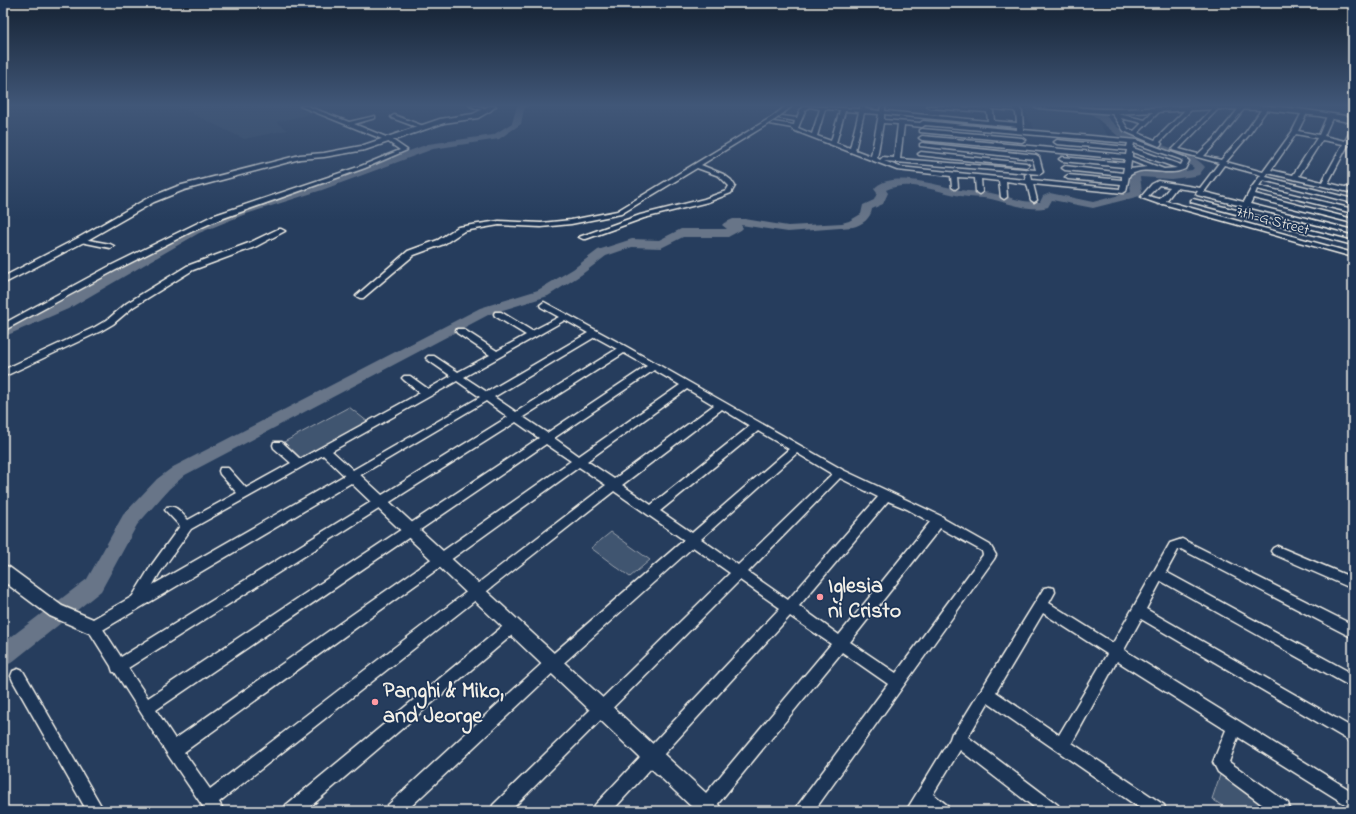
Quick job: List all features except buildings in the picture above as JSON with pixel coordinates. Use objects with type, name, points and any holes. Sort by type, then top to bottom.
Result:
[{"type":"street","points":[[3,281],[81,240],[151,200],[181,188],[300,157],[343,152],[374,144]]},
{"type":"street","points":[[3,328],[111,269],[215,218],[363,167],[404,150],[395,144]]},
{"type":"street","points":[[697,166],[720,174],[729,180],[732,186],[729,192],[706,201],[642,216],[583,237],[588,232],[732,144]]},
{"type":"street","points":[[833,144],[899,169],[918,171],[931,175],[954,175],[1123,191],[1130,144]]},
{"type":"street","points":[[852,151],[854,144]]},
{"type":"street","points":[[872,158],[875,144]]},
{"type":"street","points":[[897,161],[899,144]]},
{"type":"street","points":[[989,144],[1128,157],[1163,171]]},
{"type":"street","points":[[1023,144],[1029,182],[1034,200]]},
{"type":"street","points":[[1057,144],[1071,186]]},
{"type":"street","points":[[1077,144],[1129,149],[1184,168]]},
{"type":"street","points":[[1143,144],[1182,158],[1186,161],[1184,168]]},
{"type":"street","points":[[1159,144],[1198,157],[1265,174],[1353,200],[1349,220],[1343,229],[1334,250]]},
{"type":"street","points":[[1175,150],[1181,144]]},
{"type":"street","points":[[1198,157],[1212,144]]},
{"type":"street","points":[[1186,210],[1238,144]]},
{"type":"street","points":[[1235,223],[1255,187],[1286,144]]},
{"type":"street","points":[[1295,177],[1316,144]]},
{"type":"street","points":[[1324,184],[1350,144]]},
{"type":"street","points":[[872,158],[897,161],[921,162],[1028,172],[1040,172],[1036,157],[922,145],[921,162],[918,171]]},
{"type":"street","points":[[921,154],[1026,165]]},
{"type":"street","points":[[1062,159],[1126,165]]},
{"type":"street","points":[[1065,168],[1126,175],[1135,170],[1163,171],[1182,170],[1184,168]]},
{"type":"street","points":[[907,179],[908,170]]},
{"type":"street","points":[[1265,174],[1295,177],[1353,191]]},
{"type":"street","points":[[954,175],[955,187]]},
{"type":"street","points":[[978,177],[979,192]]},
{"type":"street","points":[[1068,177],[1124,182]]},
{"type":"street","points":[[1002,179],[1004,197]]},
{"type":"street","name":"7th-G Street","points":[[1176,185],[1158,183],[1144,197],[1186,210],[1353,255]]},
{"type":"street","points":[[1056,184],[1058,192]]},
{"type":"street","points":[[1161,203],[1176,185],[1246,205],[1353,232]]},
{"type":"street","points":[[1081,187],[1083,195]]},
{"type":"street","points":[[1255,187],[1351,210]]},
{"type":"street","points":[[1251,195],[1349,220]]},
{"type":"street","points":[[1193,201],[1353,244]]},
{"type":"street","points":[[360,296],[411,253],[441,242],[465,228],[483,224],[499,223],[541,225],[570,222],[619,213]]},
{"type":"street","points":[[3,374],[98,329],[110,322],[130,305],[190,268],[252,245],[281,232]]},
{"type":"street","points":[[81,240],[110,246]]},
{"type":"street","points":[[544,305],[758,425],[839,473],[939,520],[986,548],[990,555],[804,811]]},
{"type":"street","points":[[498,314],[532,335]]},
{"type":"street","points":[[136,602],[155,570],[187,526],[565,317]]},
{"type":"street","points":[[460,331],[497,355]]},
{"type":"street","points":[[94,627],[595,333]]},
{"type":"street","points":[[118,667],[624,349]]},
{"type":"street","points":[[431,358],[898,683]]},
{"type":"street","points":[[146,708],[654,366]]},
{"type":"street","points":[[407,378],[427,393]]},
{"type":"street","points":[[173,750],[580,462],[686,385]]},
{"type":"street","points":[[3,572],[56,611],[94,627],[118,667],[212,806],[476,592],[721,405]]},
{"type":"street","points":[[651,512],[758,425]]},
{"type":"street","points":[[278,445],[299,464]]},
{"type":"street","points":[[394,811],[553,663],[796,448]]},
{"type":"street","points":[[324,450],[602,708],[706,809],[939,520]]},
{"type":"street","points":[[224,471],[244,494]]},
{"type":"street","points":[[499,811],[737,572],[839,473]]},
{"type":"street","points":[[601,811],[651,755],[790,607],[886,496]]},
{"type":"street","points":[[172,510],[187,526]]},
{"type":"street","points":[[1062,744],[1115,650],[1139,611],[1174,546],[1182,544],[1353,632]]},
{"type":"street","points":[[1278,551],[1353,584]]},
{"type":"street","points":[[1159,574],[1353,681]]},
{"type":"street","points":[[914,811],[957,738],[987,694],[1050,592]]},
{"type":"street","points":[[1042,606],[1079,630],[1115,650],[1353,800]]},
{"type":"street","points":[[1139,611],[1353,736]]},
{"type":"street","points":[[292,811],[513,626]]},
{"type":"street","points":[[18,676],[96,811]]},
{"type":"street","points":[[987,694],[1158,811]]},
{"type":"street","points":[[1235,726],[1221,762],[1223,767],[1282,809]]},
{"type":"street","points":[[957,738],[1052,811]]},
{"type":"street","points":[[924,796],[942,811]]},
{"type":"shaded area","points":[[349,407],[368,422],[301,458],[284,442]]},
{"type":"shaded area","points":[[611,532],[650,560],[630,577],[591,548]]},
{"type":"shaded area","points":[[1221,772],[1283,811],[1230,811],[1212,799]]},
{"type":"waterway","points":[[3,333],[63,306],[195,231],[239,213],[318,188],[431,146],[446,144]]},
{"type":"waterway","points":[[3,656],[94,585],[130,520],[163,484],[179,471],[485,311],[543,293],[577,272],[602,253],[632,243],[661,244],[681,233],[728,233],[737,228],[728,225],[733,222],[745,222],[788,229],[853,224],[866,215],[867,207],[879,202],[883,193],[879,189],[900,183],[924,185],[971,195],[990,196],[1030,205],[1044,205],[1047,198],[1050,196],[1093,205],[1136,194],[1136,174],[1147,173],[1171,176],[1195,173],[1200,167],[1185,157],[1149,144]]},
{"type":"place","name":"Iglesia ni Cristo","points":[[820,597]]},
{"type":"place","name":"Panghi & Miko, and Jeorge","points":[[375,702]]}]
